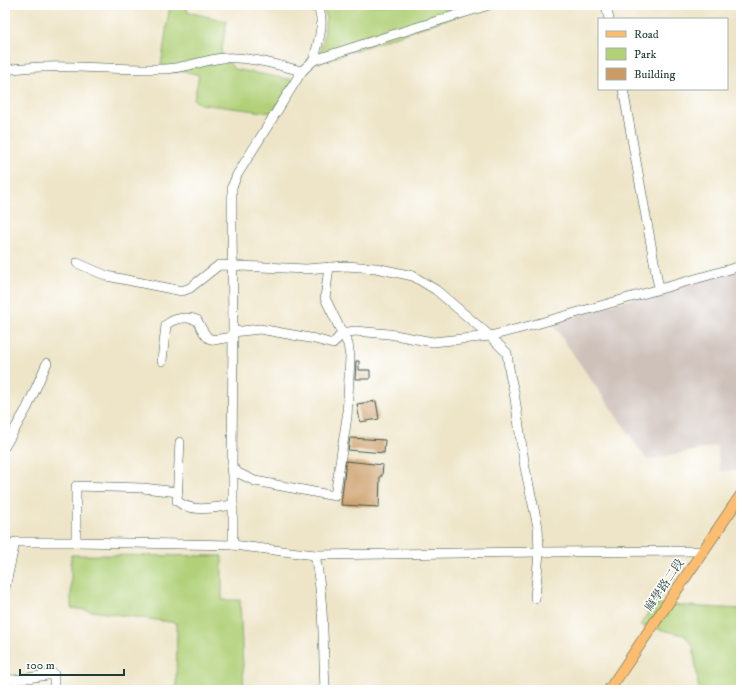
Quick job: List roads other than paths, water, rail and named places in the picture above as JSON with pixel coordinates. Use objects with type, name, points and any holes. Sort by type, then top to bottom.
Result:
[{"type":"main road","name":"麻學路二段","points":[[609,690],[741,495]]},
{"type":"street","points":[[292,5],[318,8],[321,14],[322,23],[314,60]]},
{"type":"street","points":[[233,545],[232,187],[237,175],[302,71],[314,60],[489,5]]},
{"type":"street","points":[[606,5],[609,18]]},
{"type":"street","points":[[5,70],[28,67],[57,66],[164,69],[194,65],[217,58],[235,58],[258,60],[302,71]]},
{"type":"street","points":[[623,90],[659,289]]},
{"type":"street","points":[[77,263],[107,276],[182,290],[190,288],[219,265],[306,269],[345,266],[376,268],[413,276],[436,290],[490,336],[507,353],[525,468],[538,527],[539,552],[535,598]]},
{"type":"street","points":[[162,361],[166,325],[172,320],[191,318],[197,320],[205,337],[213,340],[233,334],[260,329],[315,339],[333,344],[342,334],[355,331],[389,334],[433,342],[490,336],[572,315],[741,266]]},
{"type":"street","points":[[232,466],[238,473],[255,481],[335,496],[347,417],[350,357],[348,344],[325,298],[329,267]]},
{"type":"street","points":[[5,446],[27,408],[47,363]]},
{"type":"street","points":[[180,442],[177,502],[195,509],[233,505]]},
{"type":"street","points":[[76,542],[76,486],[142,488],[178,492]]},
{"type":"street","points":[[5,541],[233,545],[315,555],[703,551]]},
{"type":"street","points":[[5,588],[15,542]]},
{"type":"street","points":[[315,555],[321,604],[325,690]]},
{"type":"street","points":[[5,679],[14,680],[54,674],[54,690]]}]
